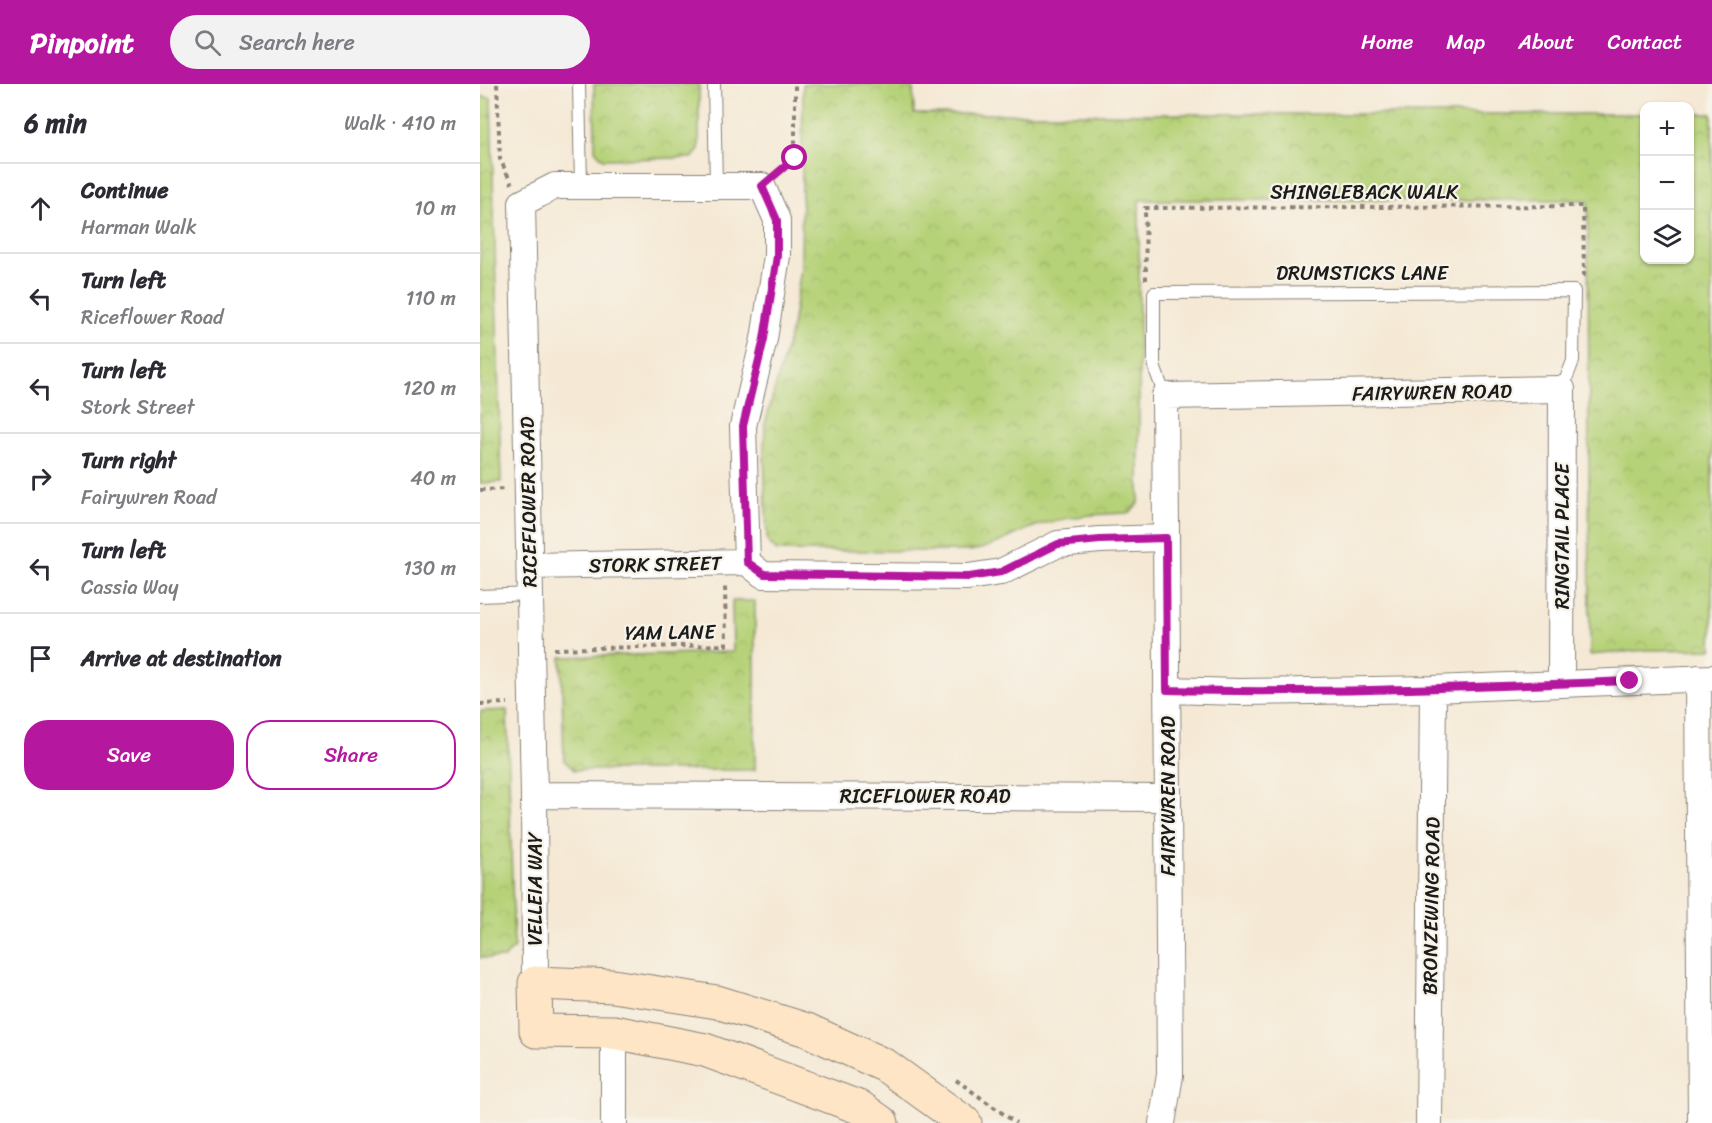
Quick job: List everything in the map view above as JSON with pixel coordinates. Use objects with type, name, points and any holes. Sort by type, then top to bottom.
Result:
[{"type":"street","points":[[522,203],[555,186],[762,186],[777,220],[777,256],[764,339],[743,426],[736,563]]},
{"type":"street","name":"RICEFLOWER ROAD","points":[[522,203],[534,795],[1168,798]]},
{"type":"street","name":"FAIRYWREN ROAD","points":[[1162,1123],[1170,1076],[1166,396],[1562,389]]},
{"type":"street","name":"RINGTAIL PLACE","points":[[1561,684],[1562,389]]},
{"type":"street","name":"STORK STREET","points":[[530,566],[736,563],[764,574],[969,577],[1001,572],[1058,544],[1166,538]]},
{"type":"street","points":[[1167,690],[1240,692],[1433,688],[1705,678],[1706,899],[1701,1123]]},
{"type":"street","name":"BRONZEWING ROAD","points":[[1429,1123],[1433,688]]},
{"type":"street","name":"VELLEIA WAY","points":[[534,795],[536,983]]},
{"type":"street","points":[[882,1123],[861,1108],[705,1050],[614,1032],[536,1031],[536,983],[613,986],[717,1002],[807,1030],[886,1066],[961,1122]]},
{"type":"street","points":[[614,1032],[614,1123]]},
{"type":"lane","points":[[579,84],[581,186]]},
{"type":"lane","points":[[714,84],[716,186]]},
{"type":"lane","points":[[1562,389],[1573,361],[1574,291]]},
{"type":"lane","name":"DRUMSTICKS LANE","points":[[1154,293],[1574,291]]},
{"type":"lane","points":[[1154,293],[1154,366],[1166,396]]},
{"type":"lane","points":[[480,596],[530,594]]},
{"type":"path","points":[[497,84],[500,159],[522,203]]},
{"type":"path","points":[[762,186],[795,158],[795,84]]},
{"type":"path","name":"SHINGLEBACK WALK","points":[[1154,293],[1144,278],[1145,208],[1583,206],[1584,275],[1574,291]]},
{"type":"path","name":"YAM LANE","points":[[532,650],[726,645],[736,563]]},
{"type":"green space","points":[[594,84],[699,84],[699,150],[692,158],[603,159],[595,150]]},
{"type":"green space","points":[[803,84],[913,84],[914,114],[1640,114],[1640,264],[1694,264],[1694,114],[1712,114],[1712,649],[1648,650],[1590,655],[1588,200],[1139,200],[1139,503],[1129,513],[1059,520],[1028,529],[987,547],[969,551],[777,551],[767,541],[765,424],[792,327],[801,268]]},
{"type":"green space","points":[[480,96],[491,98],[501,482],[480,483]]},
{"type":"green space","points":[[732,601],[755,601],[755,770],[574,770],[564,760],[561,657],[733,652]]},
{"type":"green space","points":[[507,710],[514,948],[504,958],[480,958],[480,711]]},
{"type":"route","points":[[795,158],[762,186],[777,220],[777,256],[764,339],[743,426],[747,562],[764,574],[983,576],[1001,572],[1058,544],[1166,538],[1167,690],[1240,692],[1630,681]]}]
